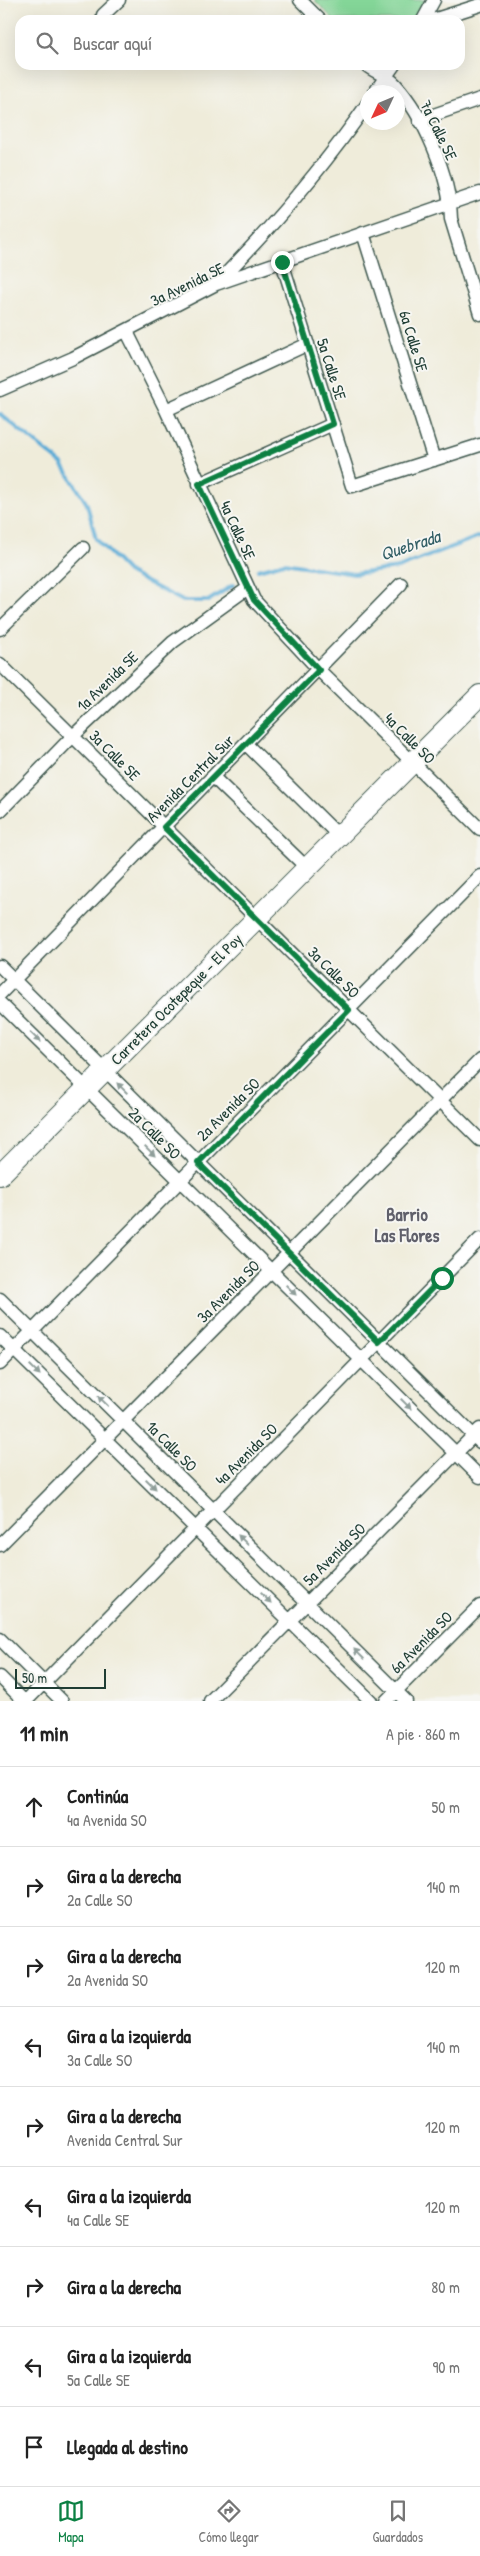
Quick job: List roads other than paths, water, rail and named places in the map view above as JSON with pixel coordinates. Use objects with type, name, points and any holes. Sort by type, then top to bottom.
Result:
[{"type":"main road","name":"Carretera Ocotepeque - El Poy","points":[[0,1175],[480,695]]},
{"type":"street","points":[[103,15],[119,0]]},
{"type":"street","points":[[300,0],[315,15]]},
{"type":"street","points":[[426,15],[434,0]]},
{"type":"street","points":[[449,15],[480,5]]},
{"type":"street","name":"7a Calle SE","points":[[371,70],[386,76],[395,83],[420,120],[438,158],[450,203],[451,219],[480,314]]},
{"type":"street","points":[[380,85],[390,70]]},
{"type":"street","points":[[420,120],[480,99]]},
{"type":"street","points":[[216,284],[279,217],[334,151],[360,114]]},
{"type":"street","name":"3a Avenida SE","points":[[1,389],[127,332],[216,284],[480,193]]},
{"type":"street","name":"6a Calle SE","points":[[363,233],[434,460]]},
{"type":"street","name":"5a Calle SE","points":[[282,262],[352,486],[434,460]]},
{"type":"street","name":"4a Calle SE","points":[[127,332],[166,410],[254,600],[319,670]]},
{"type":"street","points":[[166,410],[308,344]]},
{"type":"street","points":[[199,484],[333,424]]},
{"type":"street","points":[[434,460],[480,445]]},
{"type":"street","points":[[0,629],[83,548]]},
{"type":"street","name":"Avenida Central Sur","points":[[0,994],[319,670],[401,584]]},
{"type":"street","name":"1a Avenida SE","points":[[0,811],[73,736],[172,642],[248,588]]},
{"type":"street","name":"3a Calle SE","points":[[0,664],[164,827]]},
{"type":"street","name":"4a Calle SO","points":[[319,670],[480,829]]},
{"type":"street","points":[[246,744],[339,836]]},
{"type":"street","points":[[213,777],[307,868]]},
{"type":"street","name":"3a Calle SO","points":[[164,827],[480,1140]]},
{"type":"street","name":"2a Avenida SO","points":[[0,1364],[480,876]]},
{"type":"street","name":"2a Calle SO","points":[[0,966],[379,1342],[478,1436]]},
{"type":"street","name":"2a Calle SO","points":[[0,1003],[480,1477]]},
{"type":"street","name":"3a Avenida SO","points":[[0,1545],[480,1060]]},
{"type":"street","name":"4a Avenida SO","points":[[28,1698],[480,1239]]},
{"type":"street","name":"1a Calle SO","points":[[0,1299],[406,1701]]},
{"type":"street","points":[[0,1336],[371,1701]]},
{"type":"street","name":"5a Avenida SO","points":[[210,1701],[456,1453],[478,1436]]},
{"type":"street","name":"6a Avenida SO","points":[[386,1701],[480,1606]]},
{"type":"street","points":[[0,1639],[62,1701]]},
{"type":"street","points":[[0,1677],[28,1698]]},
{"type":"waterway","points":[[0,414],[62,464],[87,504],[96,539],[129,573],[183,601],[208,601],[233,585]]},
{"type":"waterway","name":"Quebrada","points":[[258,570],[284,563],[354,574],[398,568],[480,536]]},
{"type":"district","name":"Barrio Las Flores","points":[[407,1224]]}]
